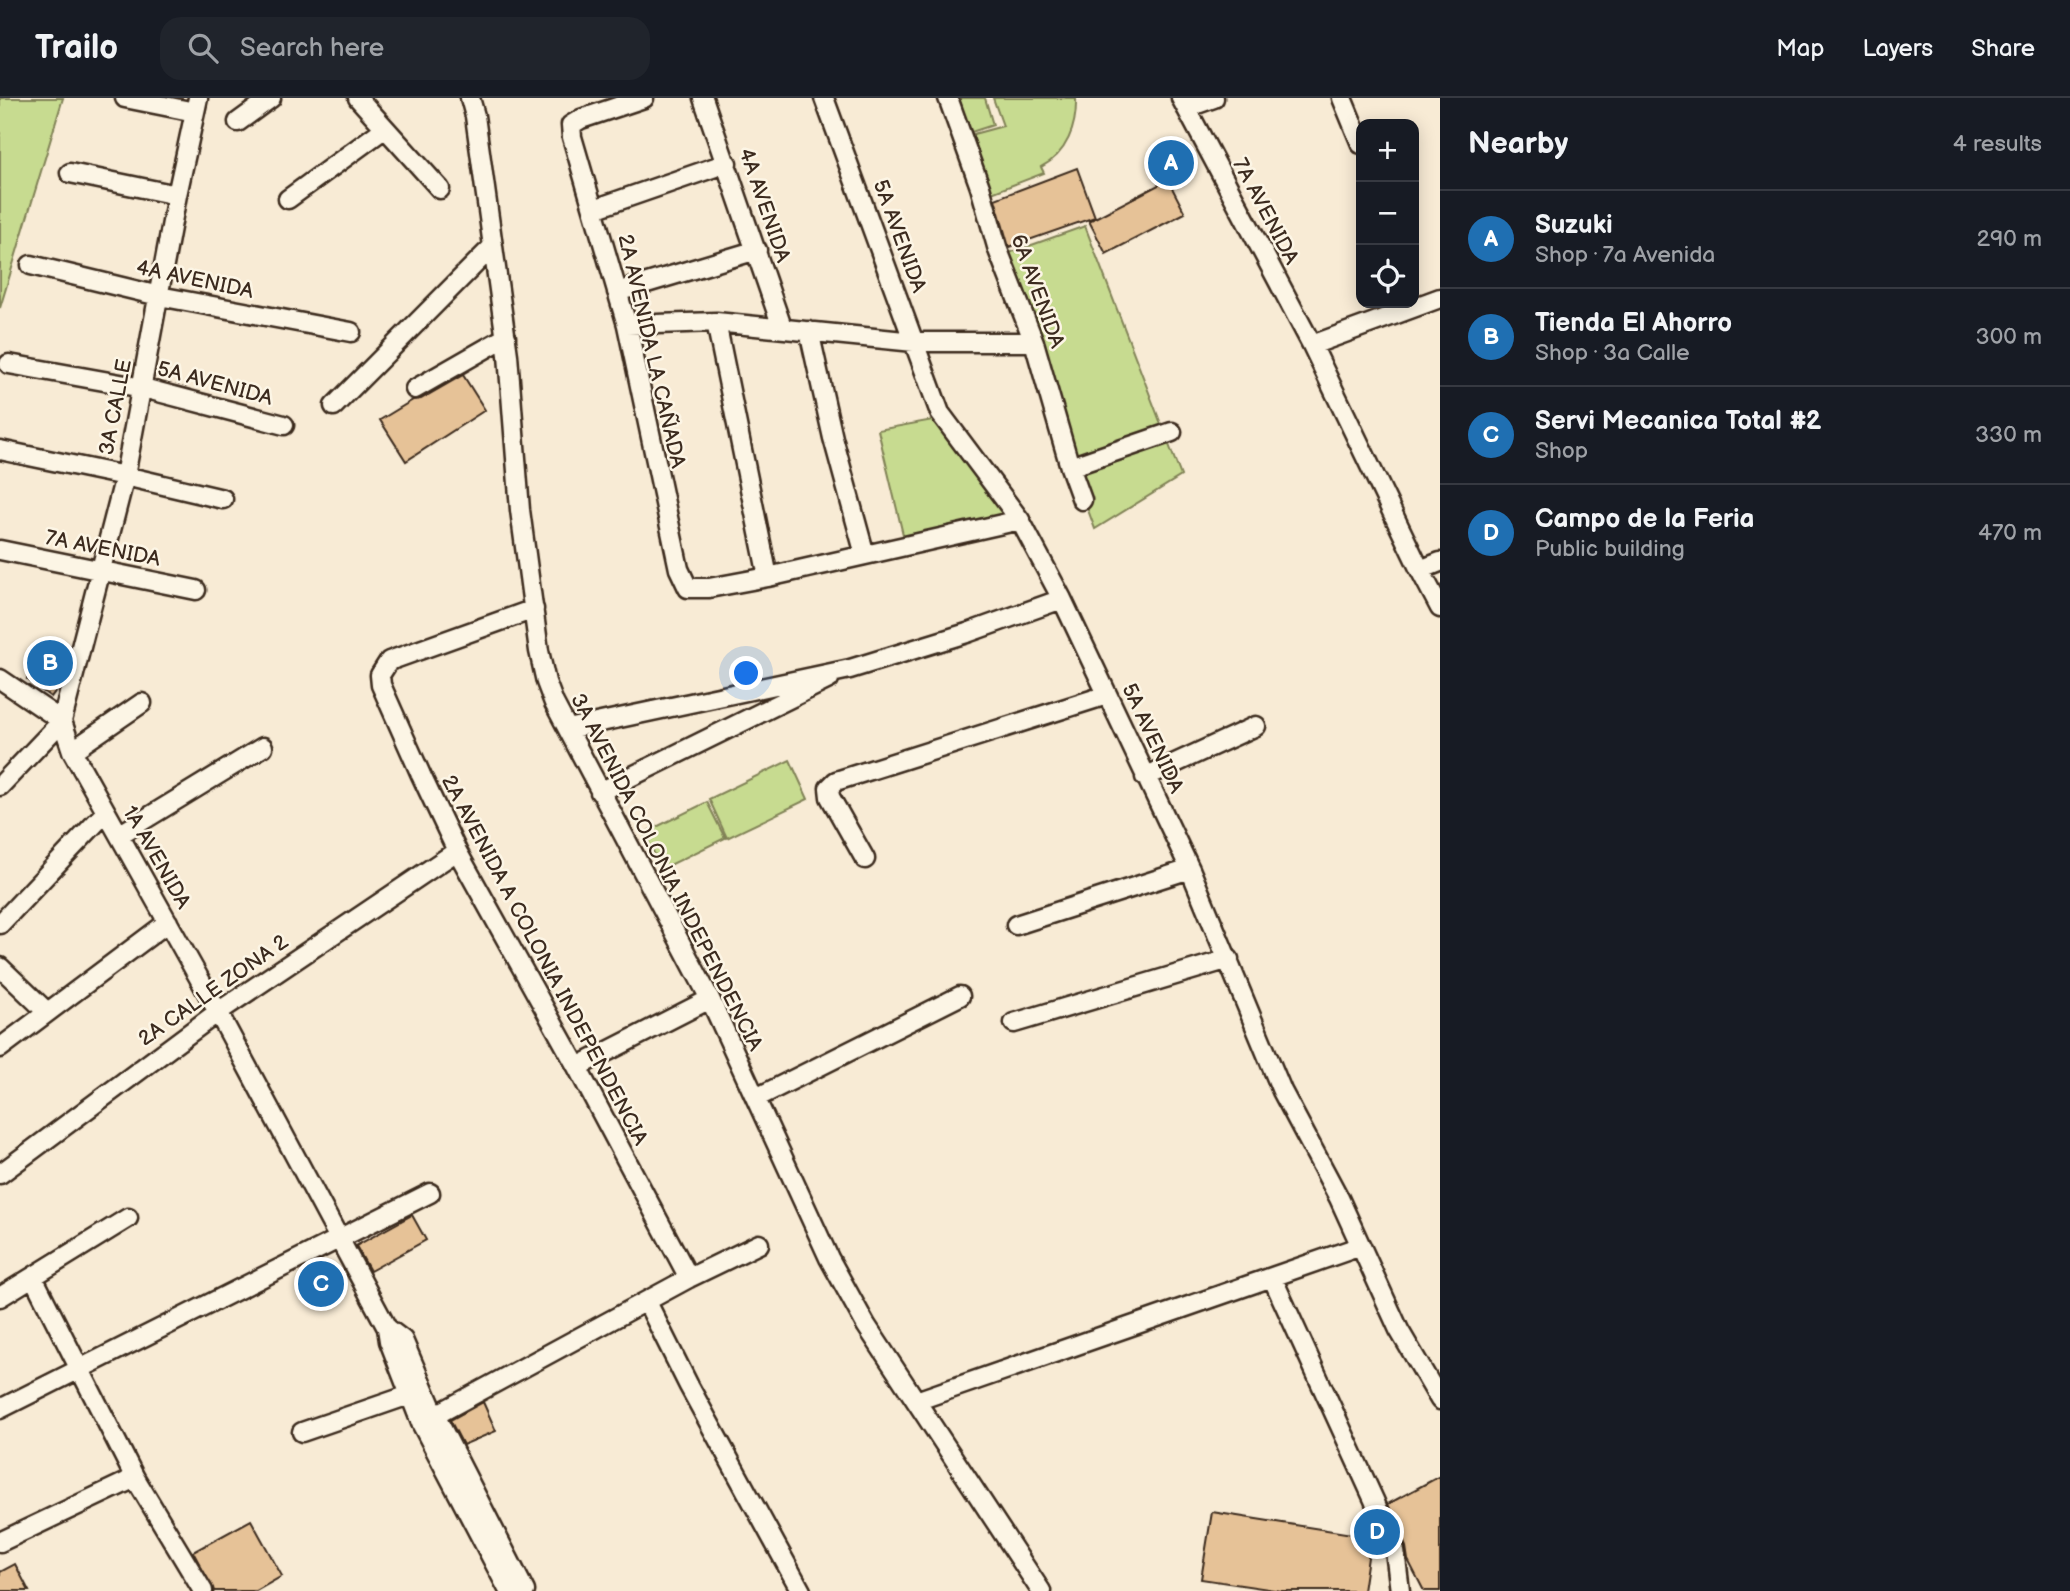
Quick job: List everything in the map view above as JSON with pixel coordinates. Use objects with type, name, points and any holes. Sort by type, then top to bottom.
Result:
[{"type":"street","points":[[125,98],[197,105]]},
{"type":"street","points":[[238,122],[271,98]]},
{"type":"street","points":[[358,98],[440,189]]},
{"type":"street","name":"2A AVENIDA LA CAÑADA","points":[[644,98],[581,119],[571,125],[627,325],[678,569],[688,588],[709,588],[768,577]]},
{"type":"street","name":"4A AVENIDA","points":[[703,98],[782,327]]},
{"type":"street","name":"5A AVENIDA","points":[[824,98],[940,413],[1020,520],[1062,598],[1190,869],[1282,1091],[1339,1198],[1399,1331],[1440,1400]]},
{"type":"street","name":"6A AVENIDA","points":[[948,98],[980,187],[998,250],[1034,342],[1082,500]]},
{"type":"street","points":[[1183,103],[1214,98]]},
{"type":"street","points":[[1342,98],[1356,132]]},
{"type":"street","name":"3A AVENIDA COLONIA INDEPENDENCIA","points":[[471,99],[506,337],[520,510],[546,682],[554,703],[710,999],[829,1258],[866,1325],[1041,1591]]},
{"type":"street","name":"7A AVENIDA","points":[[1183,103],[1312,345]]},
{"type":"street","name":"3A CALLE","points":[[62,721],[125,476],[177,195],[197,105]]},
{"type":"street","points":[[288,200],[384,129]]},
{"type":"street","points":[[594,209],[727,163]]},
{"type":"street","points":[[70,173],[177,195]]},
{"type":"street","points":[[334,406],[493,246]]},
{"type":"street","points":[[617,292],[757,250]]},
{"type":"street","name":"4A AVENIDA","points":[[31,265],[159,296],[351,332]]},
{"type":"street","points":[[1440,298],[1312,345],[1440,608]]},
{"type":"street","points":[[627,325],[716,322],[914,342],[1034,342]]},
{"type":"street","points":[[716,322],[768,577],[1020,520]]},
{"type":"street","points":[[809,331],[833,438],[865,555]]},
{"type":"street","points":[[415,389],[506,337]]},
{"type":"street","name":"5A AVENIDA","points":[[9,364],[143,388],[284,425]]},
{"type":"street","points":[[1070,467],[1172,432]]},
{"type":"street","points":[[0,450],[223,499]]},
{"type":"street","name":"7A AVENIDA","points":[[0,550],[196,590]]},
{"type":"street","points":[[1420,570],[1440,562]]},
{"type":"street","points":[[568,729],[850,669],[956,637],[1062,598]]},
{"type":"street","name":"2A AVENIDA A COLONIA INDEPENDENCIA","points":[[534,609],[389,661],[380,674],[381,685],[457,851],[577,1067],[689,1278]]},
{"type":"street","points":[[600,792],[850,669]]},
{"type":"street","points":[[0,679],[62,721],[0,786]]},
{"type":"street","points":[[866,859],[830,797],[829,788],[836,781],[1107,695]]},
{"type":"street","points":[[72,751],[142,703]]},
{"type":"street","name":"1A AVENIDA","points":[[62,721],[72,751],[105,813],[218,1012],[387,1328],[390,1341],[428,1419]]},
{"type":"street","points":[[1145,777],[1256,726]]},
{"type":"street","points":[[119,835],[263,747]]},
{"type":"street","points":[[0,924],[105,813]]},
{"type":"street","name":"2A CALLE ZONA 2","points":[[0,1174],[218,1012],[457,851]]},
{"type":"street","points":[[1016,925],[1190,869]]},
{"type":"street","points":[[0,1048],[168,922]]},
{"type":"street","points":[[1014,1023],[1229,959]]},
{"type":"street","points":[[0,967],[47,1012]]},
{"type":"street","points":[[756,1098],[960,996]]},
{"type":"street","points":[[577,1067],[710,999]]},
{"type":"street","points":[[0,1409],[430,1193]]},
{"type":"street","points":[[0,1297],[128,1219]]},
{"type":"street","points":[[428,1419],[689,1278],[759,1244]]},
{"type":"street","points":[[916,1401],[1360,1246]]},
{"type":"street","points":[[33,1277],[135,1478],[202,1591]]},
{"type":"street","points":[[1272,1277],[1395,1551],[1400,1591]]},
{"type":"street","points":[[647,1301],[689,1387],[802,1591]]},
{"type":"street","points":[[302,1433],[417,1392]]},
{"type":"street","points":[[428,1419],[509,1591]]},
{"type":"street","points":[[428,1419],[524,1591]]},
{"type":"street","points":[[0,1542],[135,1478]]},
{"type":"green space","points":[[0,98],[63,98],[0,308]]},
{"type":"green space","points":[[953,98],[985,98],[993,125],[965,134]]},
{"type":"green space","points":[[993,98],[1076,98],[1075,119],[1064,147],[1041,167],[1044,173],[976,199],[955,139],[1003,126]]},
{"type":"green space","points":[[1085,226],[1181,476],[1095,529],[995,258]]},
{"type":"green space","points":[[938,419],[1017,518],[905,543],[878,430]]},
{"type":"green space","points":[[790,760],[808,799],[727,838],[709,799]]},
{"type":"green space","points":[[707,802],[725,838],[662,869],[644,833]]},
{"type":"building","points":[[1180,151],[1186,164],[1163,176],[1157,163]]},
{"type":"building","points":[[1077,168],[1095,217],[1009,247],[995,199]]},
{"type":"building","points":[[1168,180],[1185,213],[1106,254],[1089,221]]},
{"type":"building","points":[[463,375],[485,410],[406,461],[380,420]]},
{"type":"building","points":[[55,643],[68,653],[54,673],[61,679],[51,697],[27,679]]},
{"type":"building","points":[[412,1215],[426,1240],[370,1271],[356,1246]]},
{"type":"building","points":[[326,1268],[336,1289],[317,1299],[307,1278]]},
{"type":"building","points":[[483,1402],[496,1431],[463,1445],[450,1420]]},
{"type":"building","points":[[1440,1476],[1440,1591],[1424,1591],[1408,1560],[1406,1547],[1388,1504]]},
{"type":"building","points":[[1212,1512],[1371,1537],[1363,1591],[1281,1591],[1201,1579]]},
{"type":"building","points":[[251,1520],[282,1576],[256,1591],[214,1591],[193,1552]]},
{"type":"building","points":[[15,1564],[29,1591],[0,1591],[0,1572]]},
{"type":"place","name":"Suzuki","points":[[1171,163]]},
{"type":"place","name":"Tienda El Ahorro","points":[[50,663]]},
{"type":"place","name":"Servi Mecanica Total #2","points":[[321,1284]]},
{"type":"place","name":"Campo de la Feria","points":[[1377,1532]]}]
